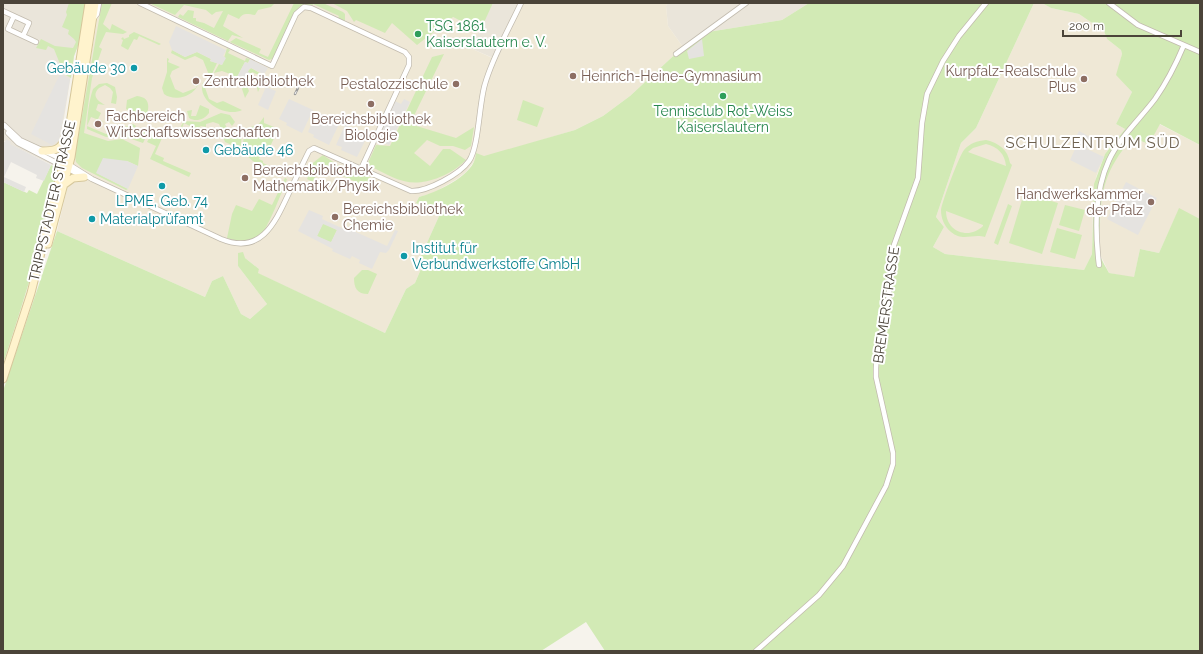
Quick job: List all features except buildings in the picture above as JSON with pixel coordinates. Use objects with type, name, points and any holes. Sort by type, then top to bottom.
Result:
[{"type":"main road","name":"TRIPPSTADTER STRASSE","points":[[31,293],[66,165],[70,124],[89,3]]},
{"type":"main road","name":"TRIPPSTADTER STRASSE","points":[[31,293],[51,233],[62,186],[95,3]]},
{"type":"main road","points":[[42,151],[52,151],[60,147],[65,138],[66,128],[70,124]]},
{"type":"main road","points":[[62,186],[73,178],[84,177]]},
{"type":"main road","points":[[3,379],[31,293]]},
{"type":"street","points":[[93,19],[97,14],[99,3]]},
{"type":"street","points":[[140,3],[272,66],[298,11],[304,7],[311,8],[407,54],[409,65],[361,169]]},
{"type":"street","points":[[4,123],[20,140],[92,179],[228,242],[246,243],[262,236],[273,225],[309,151],[314,148],[406,189],[417,191],[431,187],[464,167],[472,156],[482,93],[487,78],[521,3]]},
{"type":"street","points":[[676,54],[746,3]]},
{"type":"street","name":"BREMERSTRASSE","points":[[756,651],[820,595],[843,566],[890,476],[893,464],[893,447],[876,377],[877,352],[888,302],[894,245],[918,178],[922,122],[927,94],[941,65],[959,36],[986,3]]},
{"type":"street","points":[[1109,3],[1138,25],[1200,52]]},
{"type":"street","points":[[3,11],[29,23],[23,36]]},
{"type":"street","points":[[14,16],[8,29],[36,42]]},
{"type":"street","points":[[1099,265],[1097,244],[1098,206],[1106,169],[1119,145],[1167,81],[1184,45]]},
{"type":"street","points":[[4,123],[8,133],[18,143],[66,165],[84,177],[92,179]]},
{"type":"shaded area","points":[[3,3],[85,3],[79,43],[74,56],[56,167],[9,144],[10,142],[3,141]]},
{"type":"shaded area","points":[[100,3],[369,3],[453,17],[480,31],[470,48],[497,60],[524,3],[668,3],[666,6],[668,26],[683,47],[630,96],[603,116],[575,130],[475,160],[466,172],[457,179],[433,193],[419,197],[416,203],[440,214],[421,256],[421,269],[415,283],[406,289],[385,333],[257,273],[259,269],[245,258],[238,266],[267,304],[250,319],[241,314],[223,276],[212,281],[205,297],[57,231],[73,164]]},
{"type":"shaded area","points":[[493,3],[524,3],[498,60],[470,48]]},
{"type":"shaded area","points":[[668,3],[809,3],[782,20],[708,32],[683,47],[668,26],[666,6]]},
{"type":"shaded area","points":[[1034,3],[1042,3],[1051,8],[1079,14],[1104,31],[1107,39],[1121,50],[1122,54],[1117,75],[1132,92],[1116,124],[1125,129],[1105,154],[1096,177],[1093,199],[1092,254],[1084,270],[945,254],[933,247],[944,227],[936,217],[961,143],[976,128]]},
{"type":"shaded area","points":[[176,26],[226,50],[223,56],[226,58],[222,65],[210,61],[211,59],[197,52],[185,57],[172,50],[169,42]]},
{"type":"shaded area","points":[[702,39],[704,56],[689,59],[687,51]]},
{"type":"shaded area","points":[[250,59],[268,68],[264,74],[251,68],[249,69],[248,72],[250,73],[243,86],[238,84],[241,79],[237,77],[245,62],[248,63]]},
{"type":"shaded area","points":[[60,74],[70,79],[59,140],[52,145],[31,134]]},
{"type":"shaded area","points":[[266,87],[276,91],[268,110],[258,105]]},
{"type":"shaded area","points":[[289,99],[313,110],[302,133],[286,125],[287,123],[279,119]]},
{"type":"shaded area","points":[[404,99],[410,102],[389,145],[377,139],[395,101],[401,104]]},
{"type":"shaded area","points":[[317,112],[340,122],[329,145],[313,137],[314,135],[308,132]]},
{"type":"shaded area","name":"Handwerkskammer der Pfalz","points":[[1159,124],[1200,145],[1200,219],[1179,209],[1159,253],[1140,249],[1134,278],[1109,273],[1100,254],[1099,239],[1102,195],[1106,179],[1111,165],[1130,141],[1138,140],[1149,144]]},
{"type":"shaded area","points":[[345,125],[368,135],[357,157],[341,150],[342,147],[336,145]]},
{"type":"shaded area","points":[[1079,131],[1092,138],[1087,149],[1104,157],[1096,173],[1070,160],[1076,147],[1072,145]]},
{"type":"shaded area","points":[[6,139],[11,142],[10,144],[51,165],[44,181],[36,178],[37,175],[11,162],[4,177],[26,187],[24,192],[3,182],[3,141],[5,142]]},
{"type":"shaded area","points":[[103,158],[127,161],[138,166],[128,189],[96,173]]},
{"type":"shaded area","points":[[1126,182],[1157,198],[1138,235],[1107,219]]},
{"type":"shaded area","points":[[309,210],[323,216],[322,219],[346,230],[347,228],[387,246],[395,230],[398,231],[389,250],[386,253],[380,252],[372,269],[359,263],[360,260],[352,256],[350,259],[332,251],[333,249],[298,231]],"holes":[[[323,224],[337,230],[331,242],[317,236]]]},
{"type":"green space","points":[[69,3],[85,3],[79,43],[74,56],[71,78],[64,74],[54,49],[48,46],[46,50],[36,48],[41,39],[55,46],[73,48],[76,42],[68,34],[69,30],[62,27],[67,15],[66,12]]},
{"type":"green space","points":[[102,3],[112,3],[103,24],[110,30],[112,24],[127,32],[123,34],[106,32],[99,47],[102,49],[92,78],[84,133],[108,141],[122,139],[140,148],[138,166],[127,161],[97,173],[128,189],[126,190],[82,168],[76,162],[75,156]]},
{"type":"green space","points":[[149,3],[275,3],[271,7],[258,10],[255,15],[244,14],[239,19],[228,14],[223,26],[243,38],[232,35],[228,41],[178,17],[180,14],[183,16],[188,10],[194,11],[193,18],[196,18],[196,21],[214,28],[223,11],[216,12],[212,15],[206,10],[184,5],[175,15]]},
{"type":"green space","points":[[294,3],[323,3],[343,12],[345,14],[345,21],[338,18],[339,16],[313,4],[312,6],[303,5],[299,7],[272,59],[269,60],[230,42],[236,38],[261,49],[259,53],[268,57]]},
{"type":"green space","points":[[332,3],[493,3],[480,31],[453,17],[417,45],[392,23],[385,33],[356,20],[354,22],[347,11]]},
{"type":"green space","points":[[809,3],[1034,3],[976,128],[961,143],[936,217],[944,227],[933,247],[945,254],[1084,270],[1092,254],[1094,184],[1105,154],[1125,129],[1116,124],[1132,92],[1116,75],[1122,54],[1121,50],[1107,39],[1104,31],[1079,14],[1051,8],[1042,3],[1200,3],[1200,145],[1160,124],[1149,144],[1138,140],[1130,141],[1115,161],[1106,180],[1102,201],[1099,251],[1102,261],[1109,273],[1134,277],[1140,249],[1159,253],[1179,208],[1200,219],[1200,651],[605,651],[586,622],[541,651],[3,651],[3,391],[57,231],[205,297],[212,281],[223,276],[241,314],[250,319],[267,304],[238,266],[238,253],[243,252],[245,258],[259,269],[258,273],[385,333],[406,289],[415,283],[421,269],[421,256],[440,214],[416,203],[419,197],[434,192],[459,178],[472,166],[476,153],[484,156],[575,130],[603,116],[630,96],[683,47],[708,32],[782,20]]},
{"type":"green space","points":[[134,32],[161,44],[159,45],[139,36],[137,40],[134,39],[128,50],[121,46],[123,40],[121,39],[123,37],[124,39],[129,37],[129,35]]},
{"type":"green space","points":[[227,48],[230,50],[228,53],[245,61],[246,58],[250,59],[248,63],[245,62],[237,77],[241,79],[235,88],[230,74],[222,71],[214,73],[219,64],[222,65]]},
{"type":"green space","points":[[172,50],[185,57],[197,52],[211,59],[210,61],[217,63],[212,74],[209,75],[203,60],[195,56],[185,60],[171,53]]},
{"type":"green space","points":[[444,54],[410,124],[456,138],[474,127],[471,146],[465,150],[453,146],[440,146],[427,140],[414,153],[430,166],[443,149],[450,149],[466,160],[454,170],[444,175],[429,181],[419,182],[402,181],[367,165],[376,145],[390,146],[432,57]]},
{"type":"green space","points":[[167,58],[169,59],[168,62],[180,67],[172,71],[170,76],[175,89],[183,93],[196,88],[186,96],[175,98],[164,94],[162,88],[167,72]]},
{"type":"green space","points":[[251,68],[265,76],[258,92],[256,85],[261,76],[252,72],[246,84],[249,91],[245,98],[242,89],[250,73],[247,72]]},
{"type":"green space","points":[[203,82],[209,99],[217,103],[223,101],[242,110],[229,112],[221,110],[208,102],[202,89]]},
{"type":"green space","points":[[107,83],[115,87],[117,97],[116,104],[111,103],[113,92],[105,85],[99,88],[96,93],[96,98],[105,105],[98,104],[96,110],[101,113],[98,119],[107,123],[91,117],[87,126],[89,103],[93,89],[99,84]]},
{"type":"green space","points":[[137,96],[146,99],[148,104],[147,114],[135,114],[126,109],[127,100]]},
{"type":"green space","points":[[523,100],[544,108],[537,127],[517,120]]},
{"type":"green space","points":[[200,105],[209,109],[209,113],[202,119],[197,120],[189,118],[187,111],[192,110],[191,116],[196,116]]},
{"type":"green space","points":[[221,113],[230,115],[235,122],[232,126],[229,122],[225,124],[228,130],[227,139],[238,138],[238,134],[233,131],[235,128],[239,128],[242,131],[241,145],[237,152],[234,152],[236,147],[225,142],[219,133],[222,131],[219,124],[213,122],[206,124],[206,127],[201,126],[196,129],[184,123],[182,128],[181,126],[184,121],[200,122]]},
{"type":"green space","points":[[264,117],[264,123],[274,127],[273,132],[276,134],[267,153],[263,151],[259,159],[263,161],[263,163],[280,171],[279,174],[256,163],[250,158],[243,147],[247,128],[258,125]]},
{"type":"green space","points":[[133,124],[136,126],[133,133],[141,137],[145,129],[149,131],[143,143],[120,135],[106,137],[87,129],[87,126],[106,134]]},
{"type":"green space","points":[[152,133],[162,138],[155,154],[164,158],[163,161],[191,173],[189,177],[150,159],[156,146],[147,142]]},
{"type":"green space","points":[[986,140],[999,145],[1007,154],[1012,165],[985,237],[964,237],[955,235],[949,230],[942,219],[941,210],[947,189],[964,150],[971,144]],"holes":[[[986,144],[994,147],[1000,152],[1004,158],[1006,166],[968,152],[973,148]],[[946,211],[983,225],[983,226],[971,233],[959,232],[950,224]]]},
{"type":"green space","points":[[323,155],[342,168],[348,167],[373,179],[369,188],[321,166],[313,182],[307,179],[312,168],[309,166]]},
{"type":"green space","points":[[51,165],[58,169],[58,172],[33,268],[3,364],[3,182],[27,193],[29,190],[37,194]]},
{"type":"green space","points":[[285,178],[287,179],[265,230],[250,240],[236,240],[227,238],[232,214],[236,205],[252,211],[259,199],[272,205]]},
{"type":"green space","points":[[1024,193],[1058,203],[1042,254],[1009,243]]},
{"type":"green space","points":[[1008,204],[1012,206],[998,245],[994,243]]},
{"type":"green space","points":[[1065,205],[1085,210],[1079,231],[1059,225]]},
{"type":"green space","points":[[323,223],[337,230],[331,243],[317,236]]},
{"type":"green space","points":[[1057,228],[1082,235],[1075,259],[1050,252]]},
{"type":"green space","points":[[362,270],[368,270],[377,274],[368,294],[359,292],[355,285],[354,278]]},
{"type":"railway","points":[[295,94],[298,88]]},
{"type":"place","name":"TSG 1861 Kaiserslautern e. V.","points":[[418,34]]},
{"type":"place","name":"Gebäude 30","points":[[134,68]]},
{"type":"place","name":"Heinrich-Heine-Gymnasium","points":[[573,76]]},
{"type":"place","name":"Kurpfalz-Realschule Plus","points":[[1084,79]]},
{"type":"place","name":"Zentralbibliothek","points":[[196,81]]},
{"type":"place","name":"Pestalozzischule","points":[[456,84]]},
{"type":"place","name":"Tennisclub Rot-Weiss Kaiserslautern","points":[[723,96]]},
{"type":"place","name":"Bereichsbibliothek Biologie","points":[[371,104]]},
{"type":"place","name":"Fachbereich Wirtschaftswissenschaften","points":[[98,124]]},
{"type":"place","name":"Gebäude 46","points":[[206,150]]},
{"type":"place","name":"Bereichsbibliothek Mathematik/Physik","points":[[245,178]]},
{"type":"place","name":"LPME, Geb. 74","points":[[162,186]]},
{"type":"place","name":"Handwerkskammer der Pfalz","points":[[1151,202]]},
{"type":"place","name":"Bereichsbibliothek Chemie","points":[[335,217]]},
{"type":"place","name":"Materialprüfamt","points":[[92,219]]},
{"type":"place","name":"Institut für Verbundwerkstoffe GmbH","points":[[404,256]]},
{"type":"district","name":"SCHULZENTRUM SÜD","points":[[1093,143]]}]
